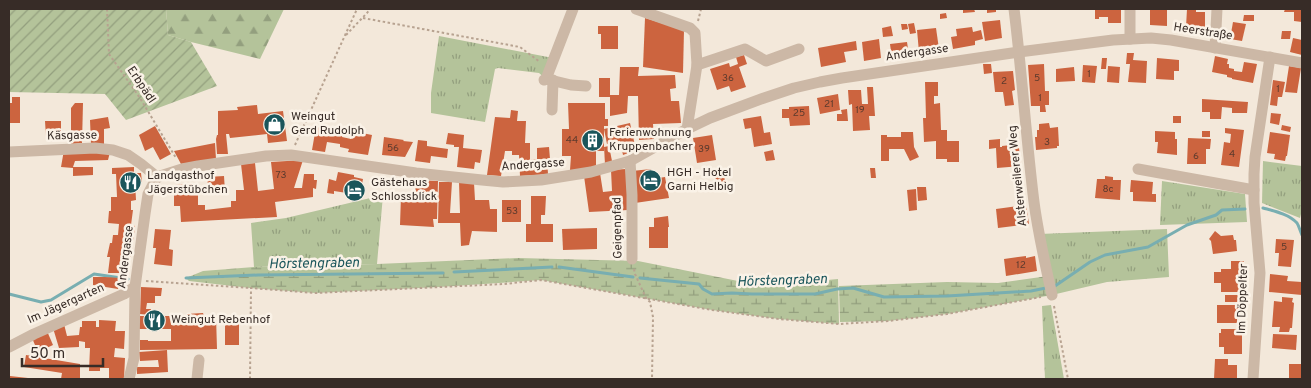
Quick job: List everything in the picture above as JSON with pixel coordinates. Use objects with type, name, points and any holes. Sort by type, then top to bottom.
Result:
[{"type":"street","points":[[552,110],[548,77],[572,9]]},
{"type":"street","points":[[636,9],[690,28],[695,33],[697,65],[688,129]]},
{"type":"street","name":"Alsterweilerer Weg","points":[[1014,9],[1020,52],[1034,201],[1052,295]]},
{"type":"street","points":[[1130,9],[1130,39]]},
{"type":"street","points":[[1215,48],[1217,9]]},
{"type":"street","name":"Heerstraße","points":[[1099,42],[1151,38],[1171,40],[1302,63]]},
{"type":"street","name":"Andergasse","points":[[129,379],[134,358],[136,283],[148,194],[157,177],[198,166],[291,154],[416,173],[503,182],[541,180],[591,172],[630,161],[710,118],[794,88],[842,78],[1099,42]]},
{"type":"street","points":[[697,65],[746,49],[766,61],[799,49]]},
{"type":"street","name":"Im Döppelter","points":[[1253,379],[1260,273],[1254,190],[1255,156],[1270,57]]},
{"type":"street","points":[[548,77],[572,85],[586,86]]},
{"type":"street","name":"Käsgasse","points":[[9,152],[95,148],[113,150],[128,155],[157,177]]},
{"type":"street","name":"Geigenpfad","points":[[630,161],[632,259]]},
{"type":"street","points":[[1138,169],[1254,190]]},
{"type":"street","name":"Im Jägergarten","points":[[9,347],[124,294],[136,283]]},
{"type":"street","points":[[197,379],[198,360]]},
{"type":"path","name":"Erbpädl","points":[[107,9],[108,54],[140,98],[177,161]]},
{"type":"path","points":[[291,154],[357,9]]},
{"type":"path","points":[[346,36],[370,9]]},
{"type":"path","points":[[363,18],[520,47],[547,67],[548,77]]},
{"type":"path","name":"Geigenpfad","points":[[632,259],[635,274],[646,298],[650,302],[653,317],[652,379]]},
{"type":"path","points":[[136,283],[315,293],[504,284],[540,280],[712,310],[779,319],[839,324],[888,321],[946,314],[1052,295],[1068,379]]},
{"type":"path","points":[[250,288],[250,379]]},
{"type":"green space","points":[[9,9],[166,9],[168,35],[191,42],[217,86],[126,120],[105,94],[9,92]]},
{"type":"green space","points":[[166,9],[284,9],[260,59],[168,35]]},
{"type":"green space","points":[[439,36],[553,58],[546,79],[539,73],[495,69],[485,122],[431,113],[431,93]]},
{"type":"green space","points":[[1263,161],[1302,166],[1302,210],[1300,218],[1262,203]]},
{"type":"green space","points":[[1162,181],[1245,194],[1247,222],[1160,225]]},
{"type":"green space","points":[[383,195],[377,264],[254,267],[251,223],[286,218]]},
{"type":"green space","points":[[1167,229],[1169,277],[1107,282],[1052,295],[1039,234]]},
{"type":"green space","points":[[518,258],[638,261],[763,286],[838,279],[839,324],[779,319],[712,310],[541,280],[315,293],[189,281],[186,278],[203,271],[254,267]]},
{"type":"green space","points":[[1048,276],[1052,295],[947,314],[888,321],[840,322],[839,286],[947,282],[998,283]]},
{"type":"green space","points":[[1051,305],[1064,379],[1045,379],[1042,306]]},
{"type":"building","points":[[963,9],[974,9],[975,12],[963,13]]},
{"type":"building","points":[[987,9],[996,9],[996,12],[987,13]]},
{"type":"building","points":[[1095,9],[1121,9],[1121,23],[1108,23],[1108,17],[1095,19]]},
{"type":"building","points":[[1150,9],[1167,9],[1167,26],[1150,25]]},
{"type":"building","points":[[1187,9],[1205,12],[1205,27],[1186,27]]},
{"type":"building","points":[[1285,9],[1302,9],[1302,22],[1294,21],[1294,12],[1284,12]]},
{"type":"building","points":[[946,13],[947,18],[940,19],[940,14]]},
{"type":"building","points":[[1244,15],[1254,15],[1254,21],[1243,21]]},
{"type":"building","points":[[645,18],[684,30],[683,73],[643,67]]},
{"type":"building","points":[[1000,20],[1002,38],[985,41],[982,22]]},
{"type":"building","points":[[1233,22],[1246,24],[1242,41],[1230,39]]},
{"type":"building","points":[[914,23],[916,33],[910,34],[908,24]]},
{"type":"building","points":[[901,24],[907,24],[908,29],[902,30]]},
{"type":"building","points":[[598,26],[618,26],[618,49],[601,49],[601,34],[598,34]]},
{"type":"building","points":[[891,26],[893,36],[883,37],[882,28]]},
{"type":"building","points":[[972,27],[973,32],[981,30],[983,39],[975,41],[975,45],[953,49],[951,37],[957,36],[956,29]]},
{"type":"building","points":[[936,28],[939,49],[919,52],[917,30]]},
{"type":"building","points":[[1282,31],[1291,31],[1290,39],[1281,39]]},
{"type":"building","points":[[1293,38],[1302,40],[1302,55],[1290,52]]},
{"type":"building","points":[[879,39],[881,58],[864,61],[862,42]]},
{"type":"building","points":[[856,41],[857,50],[844,52],[846,62],[821,67],[818,48]]},
{"type":"building","points":[[907,42],[909,56],[892,59],[890,44]]},
{"type":"building","points":[[1127,53],[1134,53],[1133,60],[1147,61],[1146,83],[1128,82],[1130,64],[1126,64]]},
{"type":"building","points":[[744,55],[747,64],[739,67],[746,87],[731,92],[729,86],[717,90],[710,69],[729,63],[730,67],[738,64],[736,57]]},
{"type":"building","points":[[1215,56],[1228,59],[1227,64],[1229,64],[1229,68],[1234,69],[1234,71],[1242,72],[1244,62],[1257,64],[1253,83],[1232,79],[1227,77],[1227,75],[1212,72]]},
{"type":"building","points":[[1102,58],[1107,58],[1106,69],[1101,69]]},
{"type":"building","points":[[1157,58],[1179,60],[1179,71],[1174,71],[1174,80],[1156,79]]},
{"type":"building","points":[[983,64],[991,64],[992,73],[984,74]]},
{"type":"building","points":[[1044,64],[1045,91],[1049,91],[1049,105],[1045,105],[1046,112],[1040,112],[1040,106],[1031,106],[1028,65]]},
{"type":"building","points":[[1083,65],[1097,66],[1095,83],[1082,82]]},
{"type":"building","points":[[1108,66],[1120,67],[1119,83],[1107,82]]},
{"type":"building","points":[[1289,66],[1301,68],[1297,93],[1285,92]]},
{"type":"building","points":[[620,67],[639,67],[638,76],[675,75],[676,88],[670,89],[671,101],[679,101],[681,123],[653,124],[654,139],[639,140],[638,96],[628,96],[627,113],[610,116],[610,95],[619,95]]},
{"type":"building","points":[[1074,67],[1075,81],[1056,82],[1056,69]]},
{"type":"building","points":[[1013,71],[1015,90],[1012,91],[1014,105],[1005,106],[1003,92],[995,92],[993,72]]},
{"type":"building","points":[[599,78],[610,78],[610,97],[599,97]]},
{"type":"building","points":[[1273,80],[1285,82],[1282,97],[1278,97],[1277,106],[1270,105]]},
{"type":"building","points":[[925,82],[938,82],[938,96],[934,96],[934,104],[940,103],[941,130],[947,130],[947,141],[959,141],[959,162],[947,162],[947,159],[936,159],[936,141],[924,142],[923,118],[926,118]]},
{"type":"building","points":[[867,87],[873,87],[875,116],[869,116],[870,130],[853,131],[852,104],[849,105],[848,90],[861,90],[862,104],[868,104]]},
{"type":"building","points":[[838,94],[840,110],[820,114],[817,98]]},
{"type":"building","points":[[12,97],[20,97],[20,123],[9,123],[9,103],[12,103]]},
{"type":"building","points":[[1202,99],[1248,102],[1247,113],[1232,113],[1232,108],[1222,107],[1221,119],[1210,119],[1210,112],[1202,112]]},
{"type":"building","points":[[75,103],[83,103],[82,143],[71,144],[71,108]]},
{"type":"building","points":[[568,103],[605,103],[605,119],[608,119],[608,126],[604,126],[604,151],[596,151],[596,167],[570,170],[571,156],[562,156],[562,129],[569,129]]},
{"type":"building","points":[[257,105],[258,114],[283,111],[287,141],[268,143],[267,134],[230,138],[229,134],[226,134],[228,154],[217,154],[218,111],[238,110],[237,107]]},
{"type":"building","points":[[809,106],[810,125],[790,126],[789,118],[782,118],[782,109]]},
{"type":"building","points":[[847,109],[848,121],[837,121],[837,114],[842,114],[841,110]]},
{"type":"building","points":[[511,110],[518,111],[517,121],[526,121],[525,143],[530,143],[530,160],[537,159],[537,148],[549,147],[550,159],[547,159],[548,174],[520,176],[519,155],[512,155],[512,151],[505,151],[501,176],[487,175],[495,117],[510,118]]},
{"type":"building","points":[[1271,113],[1281,114],[1279,125],[1270,123]]},
{"type":"building","points":[[761,116],[764,133],[770,132],[772,144],[754,147],[751,128],[745,129],[743,119]]},
{"type":"building","points":[[1173,116],[1181,116],[1181,123],[1173,123]]},
{"type":"building","points":[[108,117],[110,128],[104,129],[104,144],[91,144],[90,120]]},
{"type":"building","points":[[45,121],[61,121],[61,135],[46,136]]},
{"type":"building","points":[[630,123],[636,150],[623,155],[620,141],[607,144],[604,129]]},
{"type":"building","points":[[1049,123],[1050,128],[1058,127],[1059,146],[1057,148],[1036,150],[1035,137],[1037,137],[1039,124]]},
{"type":"building","points":[[1282,125],[1291,127],[1290,132],[1281,130]]},
{"type":"building","points":[[155,126],[171,154],[160,160],[153,147],[145,151],[139,135]]},
{"type":"building","points":[[316,127],[343,132],[342,137],[351,139],[352,131],[372,135],[368,155],[348,152],[349,149],[340,147],[340,144],[327,142],[325,152],[312,150]]},
{"type":"building","points":[[1225,128],[1244,130],[1239,167],[1221,165],[1224,142],[1230,143],[1231,134],[1225,133]]},
{"type":"building","points":[[1155,131],[1175,132],[1177,155],[1157,153],[1158,142],[1155,142]]},
{"type":"building","points":[[1202,131],[1210,131],[1210,137],[1202,137]]},
{"type":"building","points":[[901,132],[913,132],[914,147],[919,157],[910,161],[904,149],[889,149],[889,161],[881,161],[881,135],[901,137]]},
{"type":"building","points":[[1270,132],[1290,135],[1285,161],[1274,159],[1275,154],[1267,153]]},
{"type":"building","points":[[448,133],[464,135],[463,148],[482,150],[480,163],[475,162],[474,169],[457,167],[459,147],[446,144]]},
{"type":"building","points":[[712,135],[716,160],[697,163],[693,138]]},
{"type":"building","points":[[384,137],[413,142],[405,157],[382,155]]},
{"type":"building","points":[[1188,138],[1211,139],[1210,149],[1206,149],[1206,164],[1187,164]]},
{"type":"building","points":[[1000,139],[1000,147],[1011,145],[1011,149],[1019,148],[1021,166],[997,168],[996,148],[989,149],[989,140]]},
{"type":"building","points":[[418,140],[427,141],[427,146],[448,149],[447,158],[431,156],[430,163],[415,161]]},
{"type":"building","points":[[215,143],[216,159],[181,164],[174,151]]},
{"type":"building","points":[[609,146],[612,161],[605,164],[604,147]]},
{"type":"building","points":[[64,150],[110,152],[108,160],[75,161],[73,167],[93,167],[93,175],[73,176],[73,168],[61,167]]},
{"type":"building","points":[[773,150],[775,160],[766,161],[764,152]]},
{"type":"building","points":[[303,160],[294,188],[302,188],[304,174],[314,174],[314,180],[317,180],[316,189],[313,188],[313,197],[275,202],[277,217],[181,222],[180,206],[174,206],[174,185],[198,184],[198,205],[205,205],[205,210],[231,207],[231,201],[236,201],[236,190],[244,190],[241,164],[255,163],[258,191],[274,189],[271,162]]},
{"type":"building","points":[[134,167],[134,173],[141,173],[142,182],[135,182],[136,200],[131,201],[131,210],[133,210],[131,225],[135,226],[131,257],[126,257],[126,273],[108,273],[110,257],[107,257],[110,243],[112,243],[113,235],[118,235],[119,224],[108,223],[109,211],[111,211],[111,197],[117,197],[116,174],[112,174],[112,168]]},
{"type":"building","points":[[870,168],[875,168],[876,178],[871,178]]},
{"type":"building","points":[[626,169],[628,210],[589,212],[584,176],[600,173],[603,192],[612,191],[611,170]]},
{"type":"building","points":[[651,169],[652,179],[665,177],[669,198],[635,203],[632,171]]},
{"type":"building","points":[[723,170],[726,184],[717,185],[714,171]]},
{"type":"building","points":[[338,172],[363,179],[360,195],[334,191],[334,194],[327,193],[329,179],[336,181]]},
{"type":"building","points":[[224,176],[225,191],[209,193],[207,177]]},
{"type":"building","points":[[1105,176],[1113,177],[1113,180],[1121,180],[1120,200],[1095,198],[1097,179],[1105,179]]},
{"type":"building","points":[[416,180],[438,181],[437,219],[433,219],[434,227],[400,225],[401,196],[415,197]]},
{"type":"building","points":[[1131,180],[1153,182],[1152,194],[1156,194],[1156,202],[1133,201],[1133,192],[1130,192]]},
{"type":"building","points":[[439,182],[452,182],[450,213],[460,213],[459,182],[474,183],[475,200],[489,200],[490,209],[497,209],[497,232],[472,231],[469,245],[461,246],[460,223],[438,223]]},
{"type":"building","points":[[917,187],[926,187],[927,200],[918,201]]},
{"type":"building","points":[[916,189],[917,210],[909,211],[907,190]]},
{"type":"building","points":[[531,196],[546,196],[545,215],[541,215],[541,224],[553,224],[553,242],[526,242],[526,224],[531,224]]},
{"type":"building","points":[[502,200],[521,200],[521,222],[502,222]]},
{"type":"building","points":[[1026,205],[1029,224],[998,228],[996,209]]},
{"type":"building","points":[[668,216],[668,248],[649,248],[649,227],[654,227],[654,218]]},
{"type":"building","points":[[597,228],[597,249],[563,250],[562,229]]},
{"type":"building","points":[[155,229],[171,230],[169,249],[173,250],[172,266],[154,264],[156,248],[153,248]]},
{"type":"building","points":[[1215,231],[1221,236],[1233,235],[1234,240],[1236,240],[1237,251],[1213,254],[1209,239]]},
{"type":"building","points":[[1276,239],[1294,240],[1291,267],[1278,266],[1279,253],[1275,253]]},
{"type":"building","points":[[1026,256],[1026,258],[1035,256],[1037,271],[1006,276],[1004,259]]},
{"type":"building","points":[[1231,261],[1244,261],[1243,270],[1241,270],[1240,292],[1221,292],[1221,283],[1214,283],[1214,272],[1221,272],[1221,269],[1231,269]]},
{"type":"building","points":[[1270,274],[1288,276],[1287,281],[1302,282],[1302,295],[1269,292]]},
{"type":"building","points":[[93,277],[120,278],[118,289],[93,285]]},
{"type":"building","points":[[141,287],[162,288],[161,296],[155,296],[155,303],[147,303],[146,309],[151,309],[150,315],[140,314]]},
{"type":"building","points":[[1225,295],[1238,295],[1238,302],[1225,302]]},
{"type":"building","points":[[1282,297],[1293,298],[1292,302],[1294,303],[1292,328],[1290,328],[1289,332],[1279,332],[1280,327],[1272,327],[1274,301],[1282,302]]},
{"type":"building","points":[[1217,305],[1241,305],[1241,317],[1237,317],[1237,323],[1217,323]]},
{"type":"building","points":[[203,313],[204,316],[216,316],[217,349],[140,350],[140,340],[171,341],[171,329],[139,329],[139,316],[171,316],[171,325],[186,324],[186,314]]},
{"type":"building","points":[[99,320],[116,321],[115,331],[125,331],[124,349],[115,348],[114,357],[125,358],[124,379],[109,379],[109,368],[100,368],[100,371],[89,371],[90,348],[85,348],[85,342],[79,341],[79,347],[59,348],[53,328],[64,324],[67,336],[79,335],[82,321],[96,321],[96,327],[99,327]]},
{"type":"building","points":[[239,321],[239,345],[225,345],[225,322]]},
{"type":"building","points":[[1221,329],[1237,329],[1237,333],[1242,333],[1242,354],[1224,354],[1224,347],[1219,347],[1219,333],[1221,333]]},
{"type":"building","points":[[47,331],[53,345],[38,352],[32,338]]},
{"type":"building","points":[[1273,334],[1297,335],[1296,350],[1272,348]]},
{"type":"building","points":[[167,350],[168,372],[137,374],[137,367],[159,367],[158,360],[140,361],[139,352]]},
{"type":"building","points":[[26,355],[80,364],[80,379],[61,379],[62,373],[24,367]]},
{"type":"building","points":[[1215,359],[1228,359],[1228,365],[1237,365],[1237,379],[1214,379]]},
{"type":"building","points":[[1289,364],[1302,364],[1302,378],[1289,378]]},
{"type":"building","points":[[10,376],[28,378],[28,379],[10,379]]},
{"type":"waterway","name":"Hörstengraben","points":[[1263,208],[1290,217],[1298,224],[1302,235]]},
{"type":"waterway","name":"Hörstengraben","points":[[1055,286],[1090,262],[1105,255],[1148,247],[1187,225],[1216,215],[1222,210],[1245,209]]},
{"type":"waterway","name":"Hörstengraben","points":[[454,272],[552,267]]},
{"type":"waterway","name":"Hörstengraben","points":[[559,267],[633,277]]},
{"type":"waterway","name":"Hörstengraben","points":[[186,278],[258,275],[443,273]]},
{"type":"waterway","name":"Hörstengraben","points":[[9,294],[41,302],[51,300],[94,274],[128,279]]},
{"type":"waterway","name":"Hörstengraben","points":[[640,278],[699,284],[703,289],[712,294],[815,294],[837,289],[853,288],[884,297],[947,296],[1031,291],[1046,288]]},
{"type":"place","name":"Weingut Gerd Rudolph","points":[[275,124]]},
{"type":"place","name":"Ferienwohnung Kruppenbacher","points":[[593,140]]},
{"type":"place","name":"HGH - Hotel Garni Helbig","points":[[651,180]]},
{"type":"place","name":"Landgasthof Jägerstübchen","points":[[131,183]]},
{"type":"place","name":"Gästehaus Schlossblick","points":[[355,190]]},
{"type":"place","name":"Weingut Rebenhof","points":[[155,320]]}]
